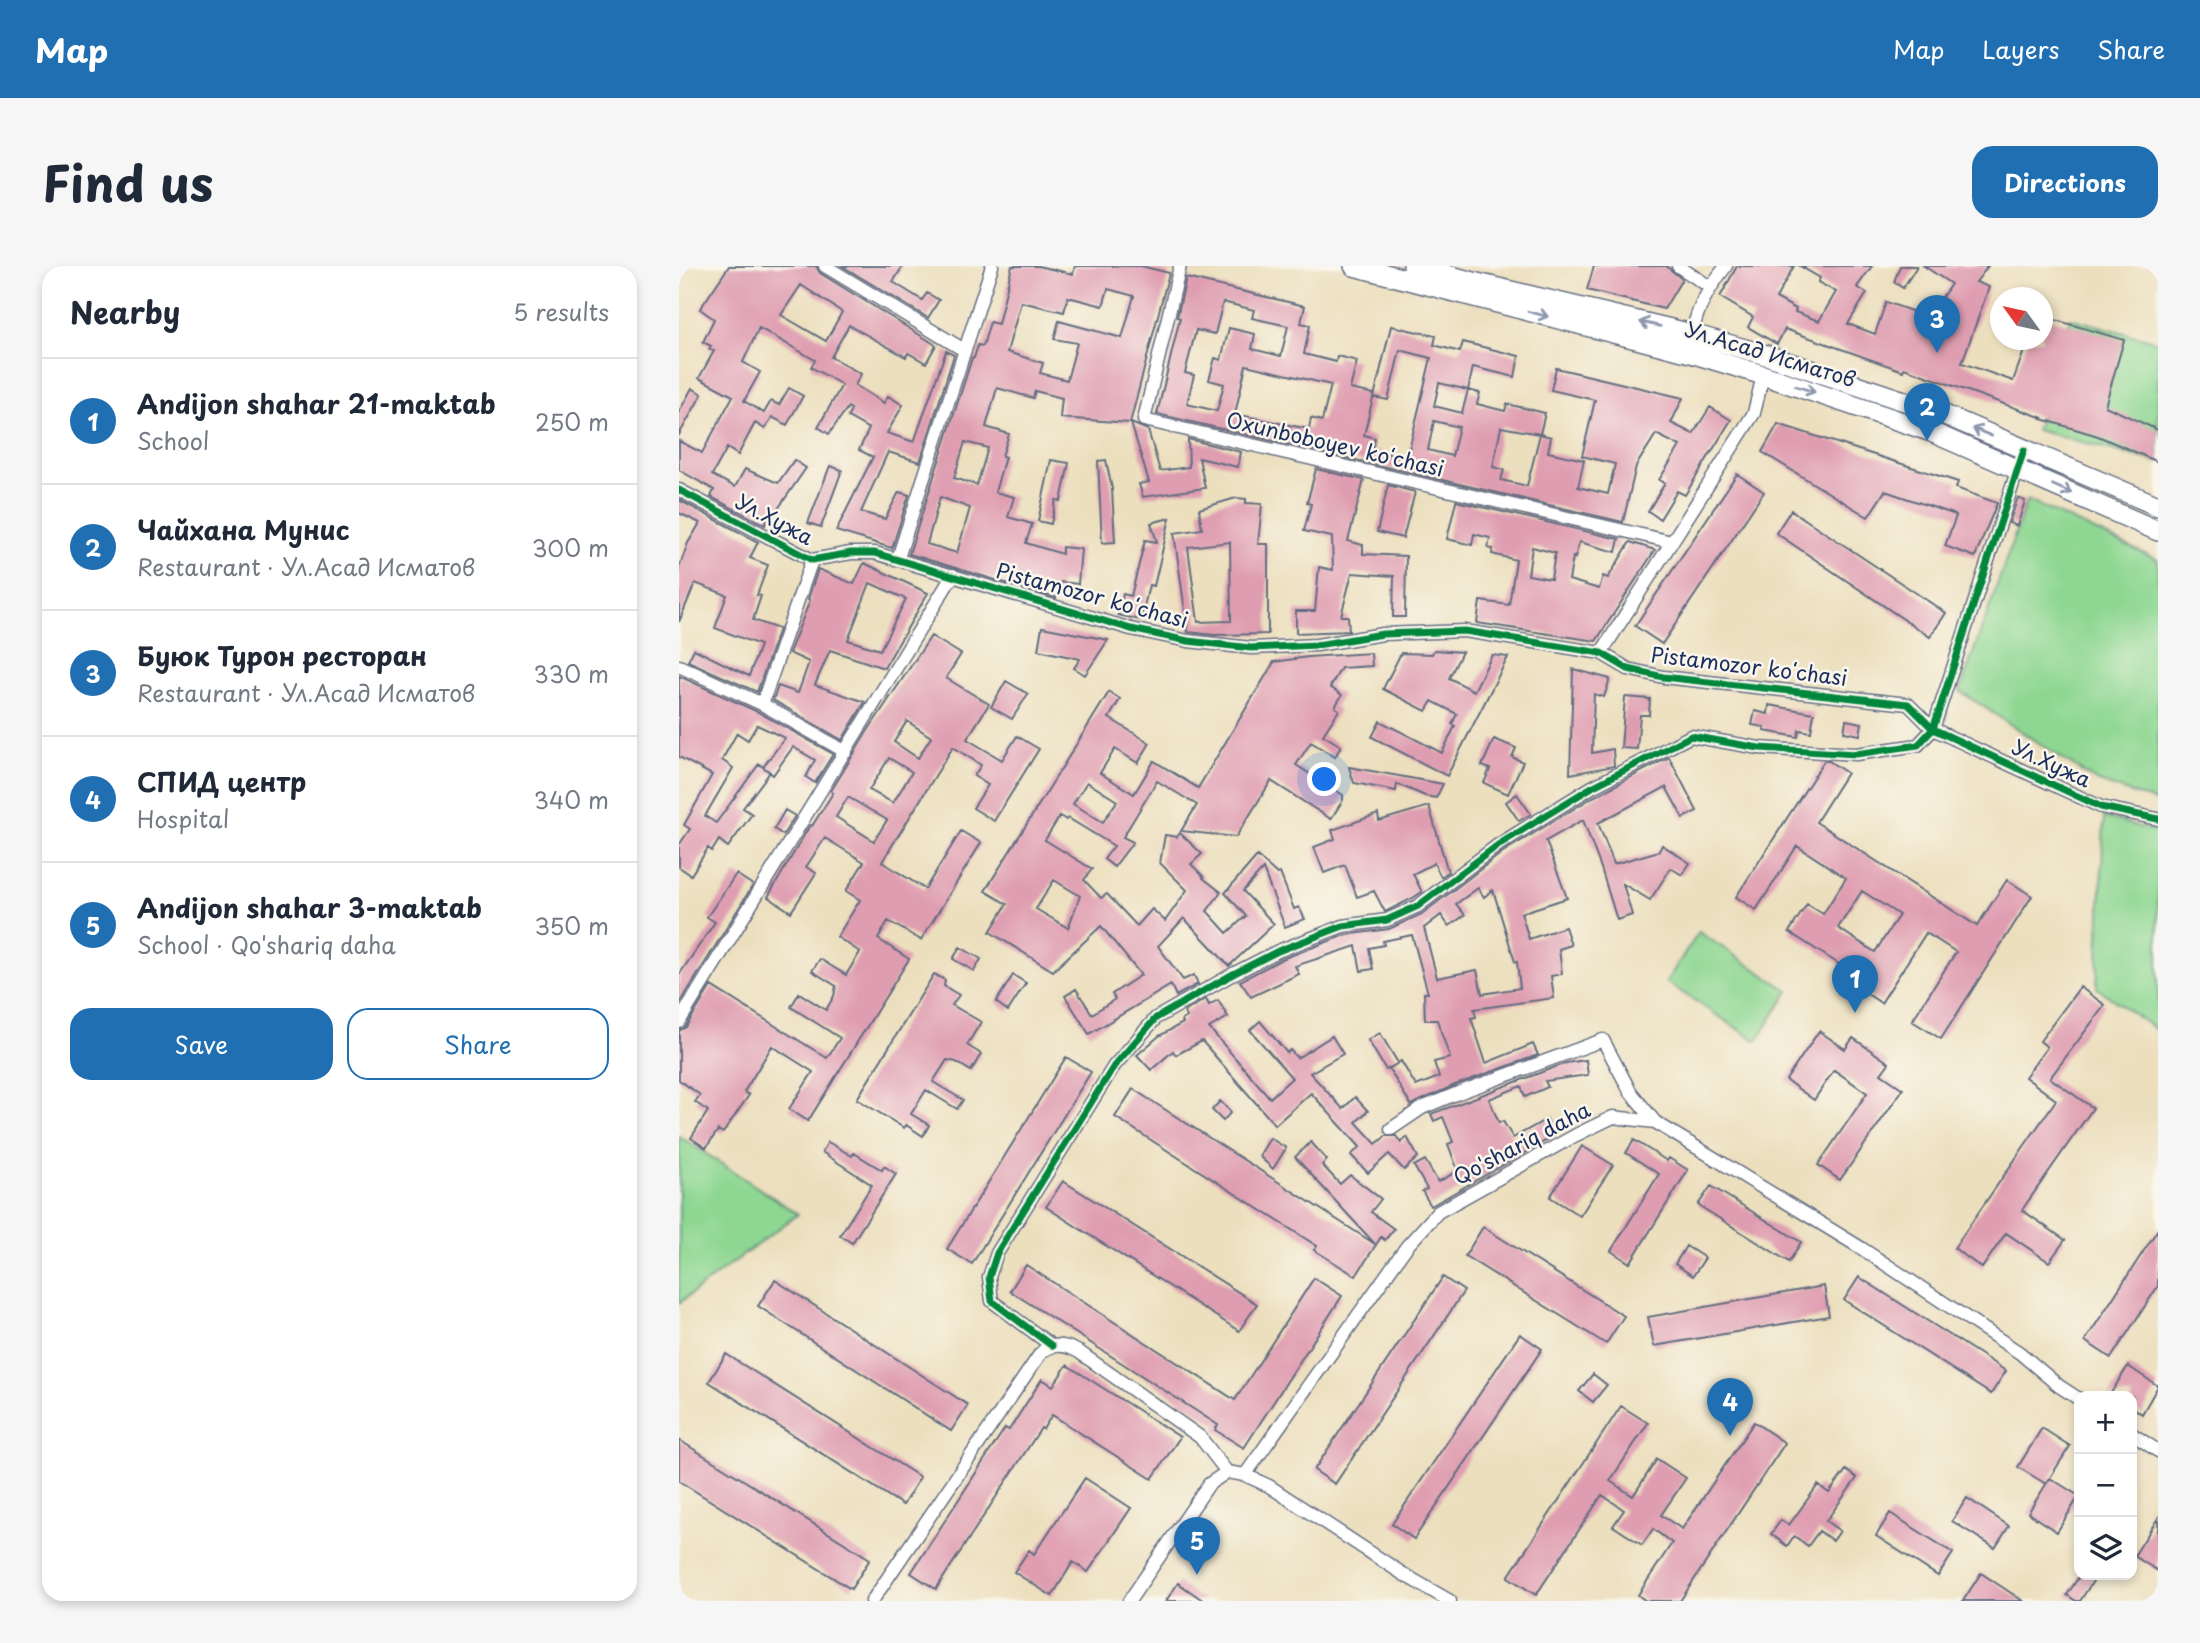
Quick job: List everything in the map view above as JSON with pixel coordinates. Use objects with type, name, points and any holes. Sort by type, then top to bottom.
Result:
[{"type":"main road","name":"Ул.Асад Исматов","points":[[1354,266],[1692,343],[1766,355],[1940,413],[2158,506]]},
{"type":"main road","name":"Ул.Асад Исматов","points":[[1413,266],[1692,343],[1763,375],[1929,430],[2158,531]]},
{"type":"street","points":[[825,266],[964,350]]},
{"type":"street","points":[[898,558],[992,266]]},
{"type":"street","name":"Oxunboboyev koʻchasi","points":[[1180,266],[1144,420],[1671,542]]},
{"type":"street","points":[[1678,266],[1710,287]]},
{"type":"street","points":[[1692,343],[1698,313],[1710,287],[1725,266]]},
{"type":"street","points":[[1601,653],[1755,413],[1763,375]]},
{"type":"street","points":[[1052,1346],[992,1301],[989,1277],[997,1253],[1114,1066],[1156,1018],[1278,951],[1343,926],[1387,920],[1417,906],[1498,845],[1592,787],[1691,736],[1759,748],[1856,754],[1918,745],[1933,729],[2024,450]]},
{"type":"street","name":"Ул.Хужа","points":[[679,490],[812,561],[851,553],[875,553],[898,558]]},
{"type":"street","name":"Pistamozor koʻchasi","points":[[898,558],[1131,629],[1188,641],[1251,648],[1317,645],[1383,634],[1465,631],[1601,653],[1627,669],[1663,677],[1908,704],[1933,729]]},
{"type":"street","points":[[762,704],[812,561]]},
{"type":"street","points":[[679,1022],[953,575]]},
{"type":"street","points":[[679,666],[762,704],[846,752]]},
{"type":"street","name":"Ул.Хужа","points":[[1933,729],[2108,810],[2158,820]]},
{"type":"street","points":[[1391,1129],[1422,1108],[1602,1040],[1630,1091],[1655,1122]]},
{"type":"street","name":"Qo'shariq daha","points":[[1245,1475],[1407,1246],[1437,1212],[1613,1117],[1655,1122],[1861,1248],[2020,1353],[2074,1396]]},
{"type":"street","points":[[872,1601],[1039,1354],[1052,1346],[1068,1346],[1079,1352],[1200,1437],[1227,1472],[1245,1475],[1269,1486],[1403,1574],[1450,1601]]},
{"type":"street","points":[[2137,1437],[2158,1451]]},
{"type":"street","points":[[1129,1601],[1209,1484],[1227,1472]]},
{"type":"green space","points":[[2070,318],[2158,342],[2158,462],[2036,430]]},
{"type":"green space","points":[[2027,500],[2158,560],[2158,802],[2096,781],[1960,691]]},
{"type":"green space","points":[[2104,817],[2158,832],[2158,1031],[2097,988]]},
{"type":"green space","points":[[1699,932],[1789,991],[1757,1041],[1666,982]]},
{"type":"green space","points":[[679,1136],[798,1214],[679,1303]]},
{"type":"building","points":[[729,266],[816,266],[820,273],[936,345],[926,363],[908,353],[906,357],[849,325],[831,357],[861,374],[855,385],[884,403],[888,396],[903,405],[887,433],[914,442],[946,351],[954,355],[920,462],[888,452],[861,512],[885,519],[899,492],[909,495],[892,548],[836,531],[873,457],[859,450],[869,429],[848,417],[851,409],[848,407],[829,434],[818,427],[842,385],[811,367],[815,360],[759,328],[743,362],[760,372],[744,401],[764,413],[771,401],[779,405],[789,388],[803,396],[787,425],[772,417],[765,429],[755,423],[738,455],[727,448],[712,475],[735,487],[745,469],[778,483],[794,460],[806,468],[771,519],[767,518],[765,525],[711,497],[714,490],[679,470],[679,441],[702,453],[733,396],[699,378],[714,351],[703,342],[714,319],[700,309]],"holes":[[[801,285],[842,312],[826,341],[781,315]]]},
{"type":"building","points":[[842,266],[903,266],[893,282],[922,300],[927,293],[939,300],[928,318]]},
{"type":"building","points":[[1012,266],[1038,266],[1073,274],[1075,266],[1141,266],[1169,273],[1130,423],[1060,418],[1062,398],[1035,391],[1033,398],[997,388],[986,427],[1009,434],[995,492],[1014,497],[1008,517],[1032,524],[1026,543],[1062,554],[1062,547],[1081,549],[1078,584],[1061,582],[1056,598],[909,554],[972,358],[978,345],[983,346],[990,322],[998,324]],"holes":[[[1108,289],[1134,296],[1122,338],[1059,321],[1054,339],[1077,343],[1067,380],[1040,373],[1043,363],[1007,352],[1021,302],[1064,312],[1068,297],[1103,306]],[[965,442],[988,448],[977,485],[954,478]],[[940,497],[970,508],[957,553],[927,544]]]},
{"type":"building","points":[[1594,266],[1666,266],[1682,279],[1664,309],[1587,290]]},
{"type":"building","points":[[1737,266],[1794,266],[1776,298],[1796,309],[1795,312],[1819,321],[1836,292],[1818,282],[1820,278],[1800,266],[1872,266],[1857,287],[1867,293],[1848,324],[1875,334],[1886,302],[1954,326],[1956,323],[1934,309],[1951,284],[1924,266],[1988,266],[1976,282],[1989,287],[1962,363],[2013,381],[2024,350],[2053,350],[2053,319],[2124,340],[2105,406],[2158,430],[2158,462],[2098,436],[1785,329],[1777,344],[1748,327],[1753,317],[1720,297]]},
{"type":"building","points":[[1900,266],[1917,266],[1903,288],[1894,282]]},
{"type":"building","points":[[1186,278],[1305,306],[1301,323],[1310,325],[1304,354],[1336,362],[1337,356],[1357,361],[1350,389],[1374,394],[1364,435],[1375,438],[1372,450],[1407,458],[1431,358],[1400,350],[1388,400],[1374,397],[1391,326],[1436,336],[1434,345],[1460,352],[1463,342],[1519,356],[1515,377],[1473,367],[1468,390],[1480,393],[1477,404],[1505,411],[1507,404],[1545,413],[1540,434],[1551,437],[1548,452],[1584,460],[1578,487],[1608,494],[1615,464],[1582,456],[1595,400],[1551,390],[1556,368],[1683,398],[1671,423],[1693,434],[1710,407],[1731,420],[1685,495],[1677,491],[1660,519],[1648,511],[1665,483],[1659,480],[1680,446],[1656,434],[1636,466],[1623,522],[1157,414],[1180,318],[1177,317]],"holes":[[[1223,302],[1254,310],[1252,318],[1288,326],[1281,356],[1252,349],[1255,334],[1229,328],[1221,360],[1215,358],[1209,380],[1224,384],[1217,411],[1187,404],[1194,375],[1185,373],[1196,330],[1215,334]],[[1246,365],[1331,385],[1322,421],[1311,418],[1309,429],[1235,414]],[[1439,383],[1468,390],[1462,413],[1434,406]],[[1434,421],[1459,427],[1452,456],[1428,450]],[[1501,427],[1540,434],[1527,486],[1501,480],[1504,470],[1493,467]]]},
{"type":"building","points":[[692,388],[702,394],[679,435],[679,412]]},
{"type":"building","points":[[1131,423],[1148,430],[1160,471],[1189,467],[1188,439],[1241,452],[1238,467],[1199,458],[1205,488],[1143,497],[1139,484],[1149,482]]},
{"type":"building","points":[[1778,424],[1958,482],[1956,488],[1997,503],[1975,557],[1945,546],[1956,516],[1953,514],[1885,491],[1868,517],[1762,452]]},
{"type":"building","points":[[1051,460],[1069,463],[1061,501],[1056,500],[1051,524],[1038,521]]},
{"type":"building","points":[[1106,460],[1112,489],[1115,542],[1102,543],[1098,461]]},
{"type":"building","points":[[830,466],[842,470],[821,527],[808,523]]},
{"type":"building","points":[[1316,469],[1364,480],[1348,541],[1363,545],[1363,554],[1406,556],[1405,617],[1393,617],[1394,576],[1352,573],[1341,616],[1348,616],[1349,631],[1296,633],[1296,611],[1315,611],[1319,567],[1333,570],[1332,537],[1304,531],[1311,504],[1307,503]]},
{"type":"building","points":[[1737,474],[1764,492],[1662,644],[1635,626]]},
{"type":"building","points":[[1388,485],[1415,492],[1403,538],[1377,532]]},
{"type":"building","points":[[1236,498],[1246,499],[1246,503],[1262,504],[1258,544],[1268,544],[1268,634],[1214,635],[1188,632],[1174,533],[1202,529],[1199,509]],"holes":[[[1230,542],[1231,621],[1198,622],[1188,547]]]},
{"type":"building","points":[[2018,498],[2025,501],[2017,526],[2009,523]]},
{"type":"building","points":[[679,500],[758,542],[750,558],[768,565],[757,595],[761,596],[753,620],[779,629],[757,692],[688,661],[694,649],[749,676],[760,645],[715,628],[727,595],[695,583],[679,622],[679,568],[688,543],[700,523],[679,513]]},
{"type":"building","points":[[1456,501],[1619,539],[1616,552],[1579,542],[1575,558],[1573,557],[1569,580],[1599,589],[1603,576],[1608,578],[1630,542],[1655,550],[1596,641],[1477,623],[1480,601],[1509,605],[1516,560],[1492,554],[1493,549],[1488,548],[1490,538],[1474,534],[1472,545],[1447,539]],"holes":[[[1532,547],[1555,553],[1551,579],[1528,575]]]},
{"type":"building","points":[[1791,510],[1946,613],[1930,637],[1776,533]]},
{"type":"building","points":[[1170,518],[1154,586],[1149,585],[1141,620],[1118,615],[1123,594],[1131,596],[1145,540],[1157,542],[1151,523]]},
{"type":"building","points":[[864,563],[928,593],[884,668],[830,650],[815,685],[865,702],[842,740],[773,700],[778,686],[798,693],[809,662],[789,653],[810,600],[808,599],[818,569],[854,584]],"holes":[[[870,583],[906,599],[880,650],[848,640]]]},
{"type":"building","points":[[1042,627],[1108,640],[1085,675],[1074,668],[1080,659],[1038,650]]},
{"type":"building","points":[[931,636],[961,654],[946,678],[989,704],[967,739],[1002,760],[1017,736],[1039,749],[994,821],[973,808],[988,785],[974,776],[981,765],[953,747],[882,862],[925,889],[961,831],[981,843],[921,940],[888,921],[878,939],[909,959],[808,1121],[789,1109],[813,1072],[772,1046],[744,1092],[749,1095],[723,1133],[718,1130],[706,1148],[691,1138],[708,1111],[695,1102],[700,1095],[679,1080],[679,1031],[686,1027],[711,986],[827,1058],[840,1038],[791,1007],[799,993],[826,1010],[836,986],[812,971],[820,959],[846,975],[860,952],[837,937],[860,900],[846,891],[864,862],[825,838],[806,867],[816,873],[791,912],[768,897],[810,825],[812,826],[833,793],[831,791]],"holes":[[[907,721],[931,737],[918,758],[894,742]],[[889,758],[912,772],[893,803],[869,790]],[[848,797],[887,820],[874,841],[836,817]]]},
{"type":"building","points":[[1434,650],[1462,652],[1449,678],[1474,691],[1492,655],[1508,657],[1447,776],[1372,737],[1380,721],[1442,753],[1455,726],[1452,724],[1457,714],[1432,701],[1426,711],[1383,689],[1401,653],[1432,654]]},
{"type":"building","points":[[1371,653],[1372,666],[1341,668],[1330,687],[1342,695],[1335,707],[1339,710],[1323,735],[1341,746],[1335,757],[1311,742],[1296,765],[1343,795],[1343,800],[1331,819],[1271,781],[1236,837],[1181,831],[1197,805],[1157,781],[1123,837],[1133,842],[1114,867],[1104,859],[1114,846],[1068,818],[1066,820],[1060,816],[1045,840],[1092,869],[1084,880],[1101,898],[1107,894],[1137,926],[1152,909],[1165,921],[1187,890],[1160,863],[1165,835],[1177,837],[1180,833],[1202,854],[1191,864],[1221,892],[1207,911],[1227,933],[1246,916],[1225,893],[1257,856],[1277,874],[1280,873],[1294,909],[1299,907],[1305,919],[1285,927],[1263,869],[1243,891],[1274,924],[1229,966],[1184,918],[1158,946],[1183,980],[1194,975],[1198,984],[1176,996],[1171,985],[1089,1034],[1065,996],[1076,989],[1092,1014],[1115,999],[1112,994],[1141,975],[1101,926],[1053,971],[990,932],[1007,904],[985,891],[1109,692],[1120,699],[1109,718],[1150,743],[1138,763],[1115,749],[1100,773],[1134,794],[1154,761],[1198,788],[1274,662]],"holes":[[[1087,782],[1117,801],[1103,822],[1073,804]],[[1054,880],[1080,896],[1068,928],[1036,909]]]},
{"type":"building","points":[[1573,669],[1610,679],[1604,697],[1594,694],[1592,753],[1613,749],[1614,766],[1570,774]]},
{"type":"building","points":[[679,676],[758,712],[833,754],[815,783],[806,777],[815,760],[793,747],[773,775],[770,772],[743,808],[752,814],[728,847],[719,840],[712,851],[708,848],[691,875],[679,867],[679,845],[690,829],[684,825],[712,775],[679,757]],"holes":[[[757,725],[785,738],[763,767],[759,764],[716,823],[705,816],[733,768],[722,760],[737,733],[748,740]]]},
{"type":"building","points":[[1006,681],[1028,694],[1012,719],[991,707]]},
{"type":"building","points":[[1625,697],[1650,699],[1649,715],[1640,715],[1637,749],[1621,748]]},
{"type":"building","points":[[1769,705],[1814,713],[1811,732],[1799,730],[1798,737],[1764,731],[1765,727],[1752,725],[1755,711],[1768,714]]},
{"type":"building","points":[[1846,720],[1862,723],[1860,735],[1844,732]]},
{"type":"building","points":[[1494,739],[1516,748],[1512,757],[1523,762],[1508,794],[1484,783],[1490,769],[1482,766]]},
{"type":"building","points":[[1669,757],[1697,811],[1683,818],[1666,787],[1598,823],[1614,864],[1659,851],[1662,845],[1690,863],[1682,875],[1671,868],[1650,900],[1623,884],[1632,915],[1617,920],[1583,820],[1546,841],[1567,898],[1521,913],[1529,939],[1565,927],[1571,945],[1559,949],[1562,974],[1551,976],[1554,998],[1474,1009],[1476,1017],[1471,1018],[1486,1063],[1533,1044],[1538,1055],[1455,1085],[1411,1105],[1389,1069],[1401,1061],[1416,1086],[1439,1077],[1434,1062],[1450,1058],[1437,1020],[1425,1020],[1424,993],[1428,993],[1412,935],[1383,941],[1384,945],[1369,948],[1373,969],[1361,971],[1356,946],[1295,966],[1299,974],[1251,997],[1240,981],[1282,959],[1345,935],[1389,929],[1422,914],[1503,852],[1593,797]],"holes":[[[1478,888],[1484,897],[1493,890],[1517,962],[1520,988],[1482,994],[1477,970],[1437,978],[1424,928],[1441,915],[1449,926],[1465,915],[1456,904]]]},
{"type":"building","points":[[1824,761],[1829,761],[1847,773],[1816,822],[1977,926],[2007,880],[2032,896],[1941,1039],[1912,1021],[1956,952],[1926,933],[1881,1003],[1854,985],[1859,977],[1789,932],[1807,904],[1823,914],[1846,878],[1797,846],[1756,910],[1736,897]],"holes":[[[1862,891],[1899,915],[1875,952],[1838,928]]]},
{"type":"building","points":[[1349,767],[1443,784],[1436,798],[1397,784],[1396,791],[1354,783]]},
{"type":"building","points":[[1517,794],[1531,814],[1519,821],[1506,802]]},
{"type":"building","points":[[1429,806],[1448,872],[1441,877],[1434,863],[1413,874],[1422,892],[1413,898],[1385,912],[1374,891],[1357,897],[1345,865],[1324,873],[1314,847],[1335,839],[1332,830],[1378,814],[1379,821]]},
{"type":"building","points":[[785,810],[795,816],[783,835],[774,829]]},
{"type":"building","points":[[736,874],[753,885],[679,1005],[679,975],[715,922],[707,917]]},
{"type":"building","points":[[960,947],[981,959],[974,971],[953,959]]},
{"type":"building","points":[[934,974],[945,980],[944,986],[959,995],[952,1005],[981,1022],[967,1045],[981,1054],[971,1071],[947,1060],[933,1082],[963,1100],[957,1109],[926,1090],[911,1114],[929,1125],[923,1136],[906,1125],[904,1128],[857,1099]]},
{"type":"building","points":[[1013,975],[1026,983],[1008,1011],[996,1002]]},
{"type":"building","points":[[2080,987],[2105,1005],[2050,1078],[2093,1108],[2022,1210],[2065,1240],[2049,1262],[2006,1233],[1982,1268],[1954,1248],[2056,1100],[2025,1077],[2047,1047],[2040,1041]]},
{"type":"building","points":[[1206,999],[1209,1005],[1218,1000],[1228,1017],[1209,1028],[1270,1098],[1292,1078],[1250,1030],[1260,1021],[1287,1053],[1290,1050],[1297,1058],[1332,1036],[1343,1054],[1310,1073],[1343,1109],[1355,1097],[1368,1111],[1356,1122],[1376,1144],[1386,1136],[1396,1136],[1401,1143],[1407,1137],[1418,1157],[1404,1170],[1389,1154],[1368,1173],[1351,1155],[1360,1147],[1311,1093],[1275,1125],[1202,1041],[1176,1055],[1173,1051],[1151,1070],[1137,1055],[1159,1036],[1183,1023],[1182,1020],[1187,1017],[1184,1012]]},
{"type":"building","points":[[1819,1031],[1845,1049],[1853,1038],[1889,1063],[1881,1074],[1903,1089],[1840,1180],[1818,1165],[1867,1093],[1834,1070],[1814,1100],[1786,1080]]},
{"type":"building","points":[[1380,1033],[1398,1063],[1386,1070],[1368,1040]]},
{"type":"building","points":[[1066,1057],[1091,1072],[972,1264],[947,1249]]},
{"type":"building","points":[[1586,1060],[1588,1075],[1545,1081],[1548,1087],[1525,1097],[1521,1086],[1489,1099],[1499,1123],[1503,1121],[1513,1138],[1547,1119],[1554,1136],[1431,1206],[1422,1191],[1427,1189],[1414,1166],[1425,1160],[1438,1182],[1458,1171],[1448,1144],[1453,1142],[1443,1117],[1434,1121],[1431,1114],[1566,1063]]},
{"type":"building","points":[[1133,1089],[1375,1244],[1295,1157],[1311,1142],[1327,1160],[1322,1165],[1340,1184],[1350,1175],[1381,1199],[1371,1212],[1394,1229],[1385,1240],[1381,1237],[1356,1276],[1314,1250],[1317,1246],[1115,1117]]},
{"type":"building","points":[[1220,1101],[1231,1112],[1223,1121],[1212,1110]]},
{"type":"building","points":[[1270,1138],[1286,1148],[1273,1169],[1259,1156]]},
{"type":"building","points":[[1634,1140],[1667,1161],[1669,1158],[1688,1170],[1630,1263],[1611,1251],[1659,1174],[1626,1153]]},
{"type":"building","points":[[828,1142],[852,1156],[854,1153],[882,1170],[884,1166],[896,1174],[852,1243],[840,1235],[872,1185],[822,1152]]},
{"type":"building","points":[[1582,1146],[1613,1165],[1580,1216],[1550,1197]]},
{"type":"building","points":[[1063,1181],[1257,1304],[1239,1331],[1046,1207]]},
{"type":"building","points":[[1711,1186],[1801,1242],[1789,1262],[1698,1205]]},
{"type":"building","points":[[1483,1227],[1624,1316],[1606,1344],[1465,1256]]},
{"type":"building","points":[[2158,1229],[2158,1286],[2111,1358],[2085,1341]]},
{"type":"building","points":[[1686,1246],[1705,1258],[1693,1276],[1675,1264]]},
{"type":"building","points":[[1026,1265],[1235,1400],[1314,1278],[1342,1296],[1244,1448],[1215,1430],[1218,1425],[1010,1291]]},
{"type":"building","points":[[1443,1277],[1464,1291],[1335,1484],[1314,1470]]},
{"type":"building","points":[[1859,1277],[2006,1371],[1991,1394],[1844,1300]]},
{"type":"building","points":[[775,1280],[968,1405],[951,1431],[758,1306]]},
{"type":"building","points":[[1824,1286],[1829,1316],[1654,1346],[1648,1317]]},
{"type":"building","points":[[1520,1334],[1542,1349],[1414,1539],[1392,1524]]},
{"type":"building","points":[[726,1354],[920,1477],[903,1505],[709,1382]]},
{"type":"building","points":[[1067,1365],[1180,1437],[1152,1479],[1052,1415],[936,1589],[911,1573],[1005,1428],[1009,1430],[1042,1379],[1053,1386]]},
{"type":"building","points":[[2128,1366],[2158,1386],[2142,1414],[2137,1410],[2137,1391],[2112,1391]]},
{"type":"building","points":[[1593,1374],[1607,1385],[1593,1402],[1579,1391]]},
{"type":"building","points":[[1621,1406],[1648,1423],[1610,1481],[1633,1496],[1657,1459],[1686,1478],[1661,1515],[1682,1529],[1754,1422],[1785,1443],[1680,1601],[1646,1601],[1638,1595],[1672,1543],[1653,1529],[1642,1545],[1613,1526],[1624,1510],[1602,1495],[1536,1595],[1508,1577]]},
{"type":"building","points":[[2042,1428],[2070,1446],[2046,1484],[2018,1467]]},
{"type":"building","points":[[679,1440],[870,1559],[851,1589],[679,1481]]},
{"type":"building","points":[[1846,1470],[1857,1478],[1826,1521],[1840,1531],[1833,1541],[1819,1531],[1808,1546],[1794,1536],[1787,1546],[1771,1534],[1781,1520],[1789,1525],[1818,1485],[1829,1493]]},
{"type":"building","points":[[1085,1478],[1131,1508],[1088,1572],[1073,1562],[1052,1596],[1014,1572],[1029,1550],[1034,1554]]},
{"type":"building","points":[[2050,1478],[2074,1493],[2074,1504],[2057,1532],[2028,1513]]},
{"type":"building","points":[[1967,1498],[2009,1526],[1995,1548],[1952,1521]]},
{"type":"building","points":[[1890,1513],[1953,1553],[1938,1576],[1876,1536]]},
{"type":"building","points":[[2158,1518],[2158,1571],[2137,1558],[2137,1551]]},
{"type":"building","points":[[1981,1573],[2023,1601],[1963,1601]]},
{"type":"building","points":[[2077,1580],[2094,1580],[2080,1601],[2067,1595]]},
{"type":"building","points":[[1178,1583],[1204,1601],[1166,1601]]},
{"type":"cycle path","points":[[1052,1346],[992,1301],[989,1277],[997,1253],[1114,1066],[1156,1018],[1278,951],[1343,926],[1387,920],[1418,906],[1498,845],[1592,787],[1691,736],[1759,748],[1856,754],[1918,745],[1933,729],[2024,450]]},
{"type":"cycle path","points":[[679,490],[812,560],[851,553],[875,553],[1131,629],[1188,641],[1251,648],[1317,645],[1383,634],[1465,631],[1601,653],[1628,669],[1663,677],[1908,704],[1933,729],[2101,807],[2158,819]]},
{"type":"place","name":"Буюк Турон ресторан","points":[[1937,353]]},
{"type":"place","name":"Чайхана Мунис","points":[[1927,441]]},
{"type":"place","name":"Andijon shahar 21-maktab","points":[[1855,1013]]},
{"type":"place","name":"СПИД центр","points":[[1730,1436]]},
{"type":"place","name":"Andijon shahar 3-maktab","points":[[1197,1575]]}]
